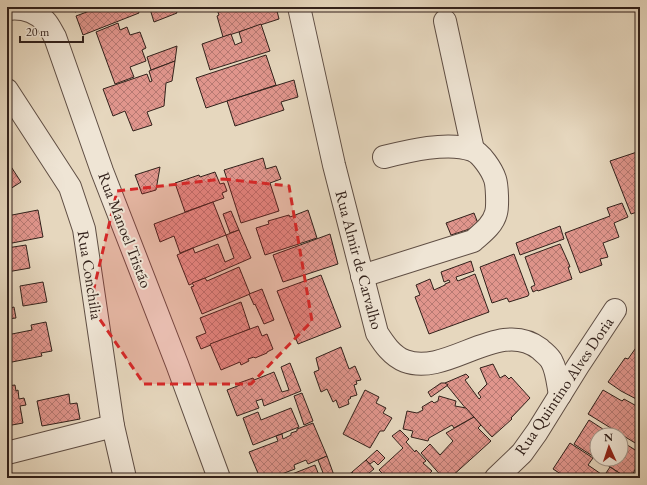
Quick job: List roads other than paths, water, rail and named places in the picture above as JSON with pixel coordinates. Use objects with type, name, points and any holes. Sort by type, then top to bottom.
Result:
[{"type":"street","name":"Rua Almir de Carvalho","points":[[298,7],[334,165],[377,333],[393,354],[405,361],[416,363],[432,363],[445,360],[494,342],[516,340],[533,344],[553,362],[560,395]]},
{"type":"street","name":"Rua Manoel Tristão","points":[[7,9],[16,8],[32,11],[46,21],[55,37],[102,171],[177,364],[219,478]]},
{"type":"street","points":[[362,276],[473,241],[488,228],[496,212],[495,179],[486,162],[474,150],[445,21]]},
{"type":"street","name":"Rua Conchilia","points":[[7,90],[70,188],[84,228],[113,426],[125,478]]},
{"type":"street","points":[[384,157],[432,147],[453,147],[474,150]]},
{"type":"street","name":"Rua Quintino Alves Doria","points":[[496,478],[522,453],[538,432],[615,310]]},
{"type":"street","points":[[7,453],[113,426]]}]
